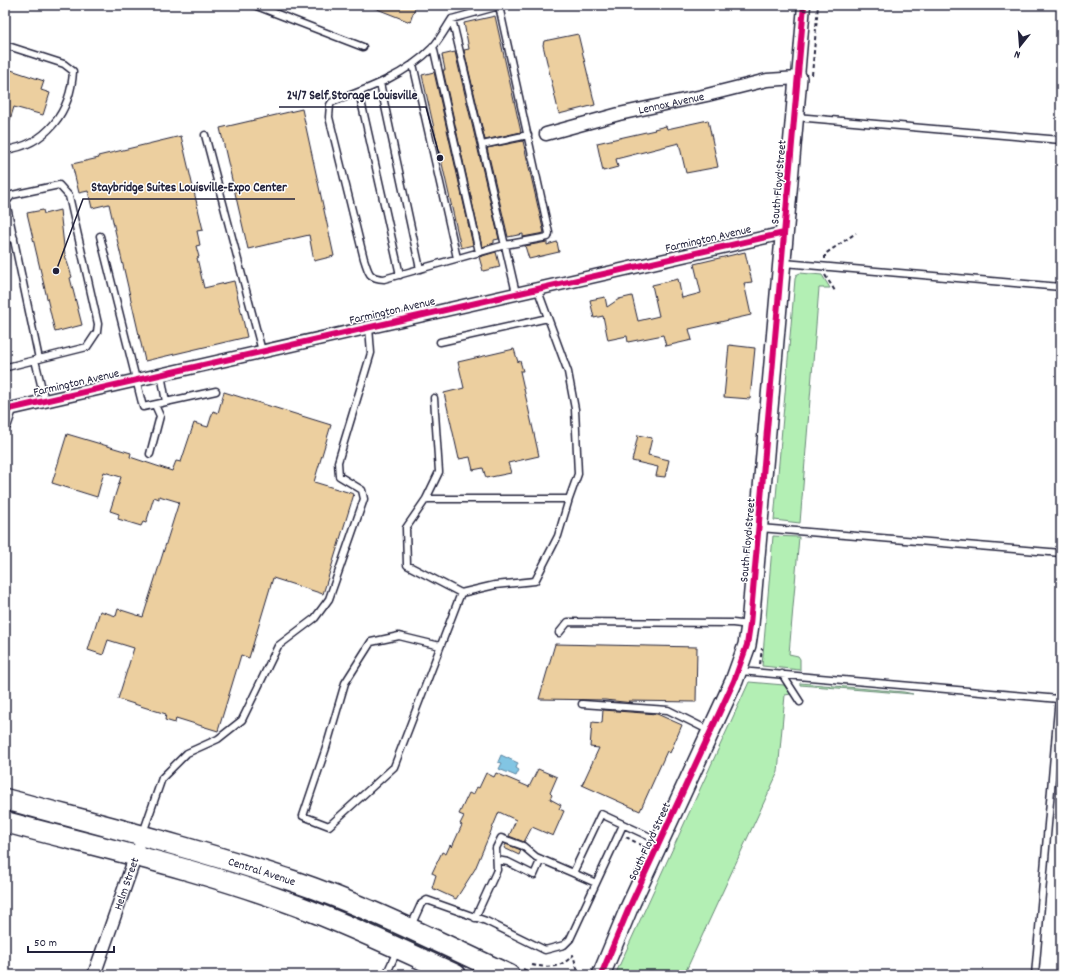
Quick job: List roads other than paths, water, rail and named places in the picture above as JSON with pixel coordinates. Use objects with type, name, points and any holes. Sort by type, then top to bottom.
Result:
[{"type":"main road","name":"Central Avenue","points":[[5,799],[141,836],[293,881],[354,904],[509,975]]},
{"type":"main road","name":"Central Avenue","points":[[5,822],[136,856],[239,885],[291,903],[398,948],[456,975]]},
{"type":"street","points":[[804,5],[805,79]]},
{"type":"street","name":"South Floyd Street","points":[[602,975],[629,908],[711,732],[738,670],[747,645],[759,528],[794,116],[805,79]]},
{"type":"street","name":"Lennox Avenue","points":[[546,134],[619,114],[767,80],[805,79]]},
{"type":"street","name":"Farmington Avenue","points":[[8,410],[784,232]]},
{"type":"street","points":[[5,424],[8,410]]},
{"type":"street","name":"Helm Street","points":[[94,975],[136,856],[141,836]]},
{"type":"lane","points":[[254,5],[363,47]]},
{"type":"lane","points":[[499,6],[550,233],[548,237],[505,245],[384,279],[374,278],[369,274],[329,117],[330,105],[332,102],[380,83],[413,64],[433,46],[452,19],[499,6]]},
{"type":"lane","points":[[452,19],[516,293]]},
{"type":"lane","points":[[5,45],[64,64],[73,72],[73,81],[64,106],[52,127],[34,142],[5,150]]},
{"type":"lane","points":[[433,46],[479,252]]},
{"type":"lane","points":[[413,64],[457,258]]},
{"type":"lane","points":[[380,83],[420,269]]},
{"type":"lane","points":[[359,92],[400,274]]},
{"type":"lane","points":[[794,116],[1061,140]]},
{"type":"lane","points":[[205,135],[262,351]]},
{"type":"lane","points":[[482,145],[528,135]]},
{"type":"lane","points":[[5,360],[6,367],[37,360],[87,347],[96,332],[98,324],[69,196],[59,185],[12,195],[6,202],[14,238],[37,360],[45,401]]},
{"type":"lane","points":[[100,236],[143,407],[216,391]]},
{"type":"lane","points":[[5,240],[14,238]]},
{"type":"lane","points":[[782,263],[1061,287]]},
{"type":"lane","points":[[434,398],[439,472],[426,499],[406,528],[407,565],[460,593],[495,585],[535,581],[558,536],[578,474],[575,409],[568,372],[537,288]]},
{"type":"lane","points":[[440,342],[548,318]]},
{"type":"lane","points":[[141,836],[162,778],[187,753],[218,739],[242,720],[278,646],[315,618],[329,599],[364,499],[362,490],[339,476],[338,462],[371,353],[369,326]]},
{"type":"lane","points":[[161,374],[166,402]]},
{"type":"lane","points":[[150,454],[160,416],[155,405]]},
{"type":"lane","points":[[426,499],[569,499]]},
{"type":"lane","points":[[759,528],[1061,553]]},
{"type":"lane","points":[[440,646],[399,636],[371,642],[345,683],[326,748],[302,816],[329,826],[394,767],[440,646],[460,593]]},
{"type":"lane","points":[[558,633],[568,622],[733,623],[750,625]]},
{"type":"lane","points":[[738,670],[1059,699]]},
{"type":"lane","points":[[782,674],[800,702]]},
{"type":"lane","points":[[1035,975],[1061,674]]},
{"type":"lane","points":[[582,704],[668,710],[711,732]]},
{"type":"lane","points":[[573,873],[601,814],[661,842]]},
{"type":"lane","points":[[409,929],[421,904],[427,900],[475,918],[544,950],[564,945],[570,939],[623,825]]},
{"type":"lane","points":[[475,918],[497,870],[496,848],[502,838],[523,846],[542,859],[596,883]]},
{"type":"lane","points":[[497,860],[508,862],[534,875],[542,859]]},
{"type":"lane","points":[[386,975],[398,948]]},
{"type":"water","points":[[501,755],[518,763],[516,768],[519,770],[516,776],[499,769],[502,763],[498,762]]},
{"type":"place","name":"24/7 Self Storage Louisville","points":[[440,158]]},
{"type":"place","name":"Staybridge Suites Louisville-Expo Center","points":[[56,271]]}]
